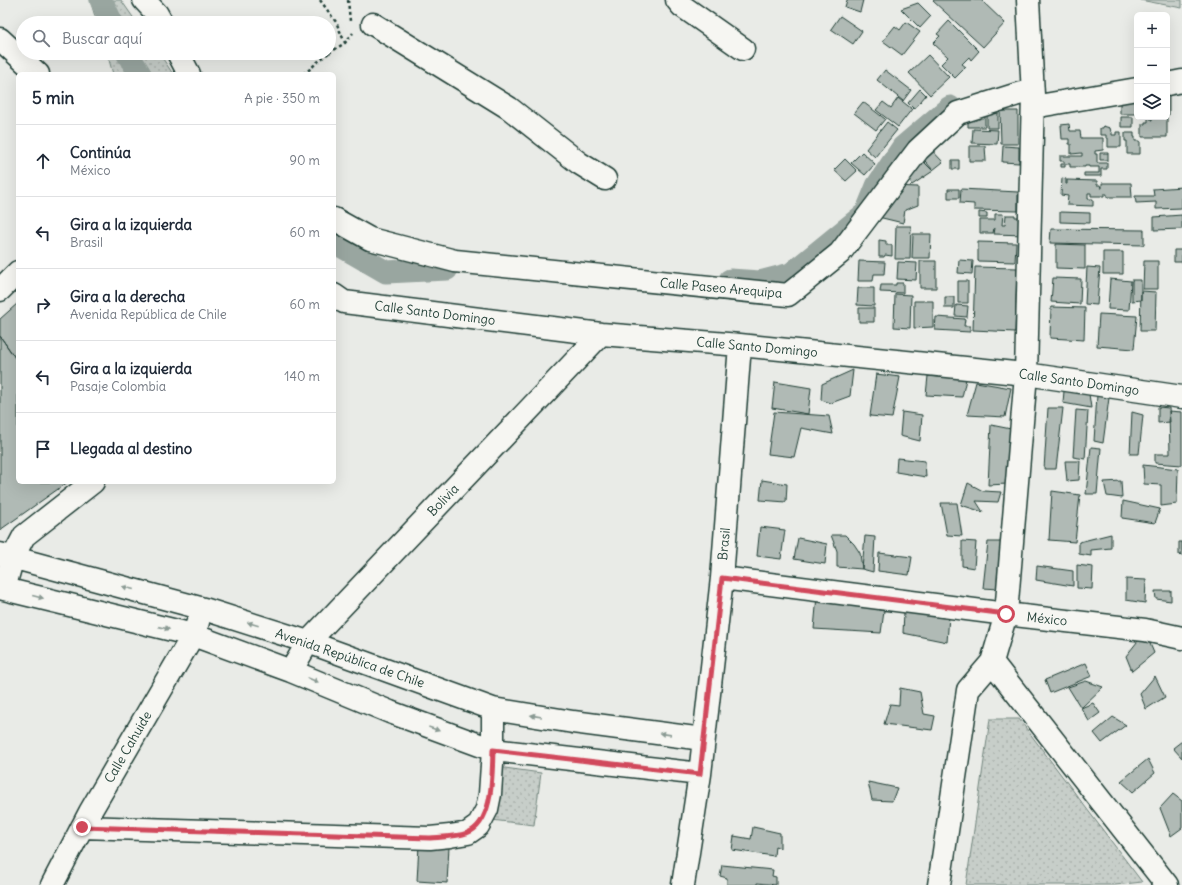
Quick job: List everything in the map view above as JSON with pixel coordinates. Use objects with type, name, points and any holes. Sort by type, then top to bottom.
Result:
[{"type":"street","points":[[144,0],[158,16]]},
{"type":"street","points":[[677,0],[682,6],[744,49]]},
{"type":"street","points":[[939,885],[968,690],[992,662],[1006,614],[1026,374],[1033,101],[1028,0]]},
{"type":"street","points":[[360,28],[509,108],[579,163],[605,179]]},
{"type":"street","points":[[0,39],[16,54]]},
{"type":"street","points":[[23,60],[36,72]]},
{"type":"street","points":[[182,60],[188,72]]},
{"type":"street","points":[[1170,83],[1182,81]]},
{"type":"street","name":"Calle Paseo Arequipa","points":[[336,220],[370,239],[455,262],[788,295],[840,253],[918,150],[958,113],[1021,92],[1033,101],[1134,89]]},
{"type":"street","points":[[0,290],[16,274]]},
{"type":"street","name":"Calle Santo Domingo","points":[[336,296],[344,302],[601,334],[740,345],[1026,374],[1182,397]]},
{"type":"street","name":"Bolivia","points":[[291,670],[308,642],[601,334]]},
{"type":"street","name":"Brasil","points":[[683,885],[700,774],[722,578],[740,345]]},
{"type":"street","points":[[90,484],[24,536],[6,556],[2,588],[193,635],[291,670],[390,712],[493,750],[700,774]]},
{"type":"street","name":"Avenida República de Chile","points":[[6,556],[204,609],[308,642],[493,709],[573,722],[704,739]]},
{"type":"street","name":"México","points":[[722,578],[1145,630],[1182,638]]},
{"type":"street","name":"Calle Cahuide","points":[[52,885],[82,827],[193,635],[204,609]]},
{"type":"street","points":[[992,662],[1167,885]]},
{"type":"street","points":[[82,827],[430,838],[468,832],[478,826],[487,809],[490,794],[493,750],[493,709]]},
{"type":"path","points":[[320,0],[332,16]]},
{"type":"path","points":[[348,0],[350,22]]},
{"type":"path","points":[[336,22],[345,43]]},
{"type":"path","points":[[336,49],[345,43],[360,28]]},
{"type":"path","points":[[306,72],[319,60]]},
{"type":"shaded area","points":[[90,0],[121,0],[132,16],[95,16]]},
{"type":"shaded area","points":[[1140,0],[1182,0],[1182,8]]},
{"type":"shaded area","points":[[109,60],[164,60],[172,72],[112,72]]},
{"type":"shaded area","points":[[990,719],[1019,719],[1142,882],[1115,885],[966,885]]},
{"type":"shaded area","points":[[490,766],[541,773],[534,825],[483,819]]},
{"type":"building","points":[[847,0],[863,0],[860,12],[845,7]]},
{"type":"building","points":[[981,0],[1005,23],[983,47],[933,1]]},
{"type":"building","points":[[918,3],[931,16],[920,28],[901,9]]},
{"type":"building","points":[[840,16],[862,31],[853,44],[831,29]]},
{"type":"building","points":[[949,21],[979,51],[971,60],[969,57],[962,64],[966,67],[955,78],[941,64],[948,57],[933,43],[940,36],[937,34]]},
{"type":"building","points":[[906,22],[920,32],[902,55],[883,41],[895,26],[900,30]]},
{"type":"building","points":[[928,55],[949,77],[930,95],[909,73]]},
{"type":"building","points":[[885,70],[911,90],[903,101],[877,80]]},
{"type":"building","points":[[920,89],[926,95],[914,109],[908,103]]},
{"type":"building","points":[[1120,96],[1134,96],[1134,114],[1120,114]]},
{"type":"building","points":[[898,98],[912,109],[898,127],[876,110],[883,102],[891,108]]},
{"type":"building","points":[[863,102],[885,119],[876,130],[854,113]]},
{"type":"building","points":[[987,110],[998,110],[998,128],[987,128]]},
{"type":"building","points":[[1000,111],[1018,111],[1018,144],[1001,144]]},
{"type":"building","points":[[985,115],[985,127],[968,127],[968,116]]},
{"type":"building","points":[[1121,117],[1133,117],[1133,127],[1121,127]]},
{"type":"building","points":[[1148,120],[1167,120],[1167,137],[1142,137],[1142,124],[1148,122]]},
{"type":"building","points":[[887,122],[897,130],[875,157],[866,149]]},
{"type":"building","points":[[1069,124],[1070,131],[1080,131],[1081,138],[1103,138],[1103,150],[1095,151],[1095,154],[1097,154],[1097,163],[1107,163],[1107,169],[1101,169],[1101,176],[1084,176],[1084,173],[1099,173],[1099,167],[1070,167],[1070,164],[1065,164],[1065,167],[1061,167],[1061,164],[1064,164],[1064,161],[1060,161],[1060,156],[1082,156],[1082,153],[1071,154],[1071,144],[1069,144],[1069,139],[1062,139],[1061,125]]},
{"type":"building","points":[[1103,126],[1110,128],[1112,135],[1116,135],[1116,132],[1121,132],[1121,147],[1108,147],[1108,138],[1106,138],[1106,135],[1100,135],[1100,128],[1103,128]]},
{"type":"building","points":[[973,129],[998,130],[997,144],[972,143]]},
{"type":"building","points":[[1125,133],[1134,133],[1135,141],[1140,141],[1140,154],[1127,154],[1127,141],[1125,141]]},
{"type":"building","points":[[927,145],[943,162],[933,170],[918,153]]},
{"type":"building","points":[[969,146],[985,146],[986,161],[969,161]]},
{"type":"building","points":[[1003,146],[1019,147],[1019,163],[1002,162]]},
{"type":"building","points":[[862,152],[875,164],[865,175],[851,163]]},
{"type":"building","points":[[1100,153],[1108,153],[1108,160],[1100,160]]},
{"type":"building","points":[[917,155],[933,171],[912,185],[902,174]]},
{"type":"building","points":[[845,159],[857,171],[846,181],[834,170]]},
{"type":"building","points":[[952,160],[959,160],[959,169],[952,169]]},
{"type":"building","points":[[1062,178],[1066,179],[1066,184],[1067,180],[1097,181],[1097,185],[1100,185],[1101,188],[1102,183],[1131,183],[1132,197],[1107,197],[1107,194],[1104,194],[1104,196],[1091,196],[1091,193],[1088,193],[1088,199],[1093,199],[1093,206],[1067,205],[1068,196],[1061,195]]},
{"type":"building","points":[[892,186],[918,187],[918,205],[905,210],[903,223],[874,216]]},
{"type":"building","points":[[1182,187],[1182,208],[1156,209],[1156,202],[1136,203],[1135,196],[1154,196],[1153,189]]},
{"type":"building","points":[[948,189],[959,189],[959,198],[948,198]]},
{"type":"building","points":[[961,189],[1018,192],[1018,211],[974,210],[974,204],[960,203]]},
{"type":"building","points":[[979,212],[987,213],[987,218],[979,218]]},
{"type":"building","points":[[1060,212],[1090,213],[1090,223],[1060,222]]},
{"type":"building","points":[[995,214],[1003,214],[1002,225],[1005,225],[1006,215],[1022,217],[1024,235],[994,234],[995,228],[993,233],[980,233],[980,220],[995,220]]},
{"type":"building","points":[[1182,215],[1182,229],[1154,230],[1154,217]]},
{"type":"building","points":[[896,226],[911,226],[910,259],[895,259]]},
{"type":"building","points":[[1051,229],[1144,230],[1144,245],[1050,243]]},
{"type":"building","points":[[913,234],[931,234],[930,258],[912,258]]},
{"type":"building","points":[[879,240],[886,241],[886,245],[892,245],[892,256],[885,255],[884,257],[879,257]]},
{"type":"building","points":[[978,242],[1016,243],[1015,262],[978,261]]},
{"type":"building","points":[[1056,244],[1085,245],[1085,269],[1056,268]]},
{"type":"building","points":[[1174,250],[1182,250],[1182,262],[1174,262]]},
{"type":"building","points":[[1103,252],[1123,252],[1123,274],[1103,274]]},
{"type":"building","points":[[959,260],[973,261],[972,274],[958,273]]},
{"type":"building","points":[[859,261],[885,262],[884,274],[874,274],[873,281],[858,281]]},
{"type":"building","points":[[920,261],[936,261],[936,288],[920,288]]},
{"type":"building","points":[[1144,261],[1158,261],[1158,289],[1143,289]]},
{"type":"building","points":[[898,262],[917,263],[916,280],[897,279]]},
{"type":"building","points":[[975,267],[1017,268],[1015,332],[973,330]]},
{"type":"building","points":[[1087,267],[1100,268],[1097,305],[1085,304]]},
{"type":"building","points":[[1053,278],[1081,279],[1080,304],[1051,302]]},
{"type":"building","points":[[1110,279],[1131,281],[1129,310],[1108,309]]},
{"type":"building","points":[[1132,280],[1141,280],[1141,300],[1132,301]]},
{"type":"building","points":[[958,281],[968,281],[968,303],[958,303]]},
{"type":"building","points":[[896,283],[903,283],[903,293],[880,292],[881,285],[896,285]]},
{"type":"building","points":[[858,288],[874,288],[874,306],[857,305]]},
{"type":"building","points":[[1141,291],[1156,292],[1155,331],[1140,331]]},
{"type":"building","points":[[895,294],[911,295],[910,328],[894,327]]},
{"type":"building","points":[[945,297],[954,297],[954,308],[945,308]]},
{"type":"building","points":[[914,301],[933,301],[933,327],[914,328]]},
{"type":"building","points":[[16,305],[16,359],[0,336],[0,319]]},
{"type":"building","points":[[956,305],[968,306],[967,317],[955,316]]},
{"type":"building","points":[[1051,307],[1085,308],[1084,340],[1050,338]]},
{"type":"building","points":[[859,308],[874,308],[874,322],[859,322]]},
{"type":"building","points":[[1099,314],[1137,316],[1134,349],[1097,346]]},
{"type":"building","points":[[936,317],[965,319],[964,326],[970,326],[970,332],[935,330]]},
{"type":"building","points":[[0,336],[16,359],[16,484],[65,484],[0,530]]},
{"type":"building","points":[[853,370],[850,396],[831,403],[821,400],[822,384]]},
{"type":"building","points":[[876,374],[900,377],[892,418],[870,416]]},
{"type":"building","points":[[928,376],[966,379],[962,397],[926,395]]},
{"type":"building","points":[[775,382],[811,388],[808,414],[772,408]]},
{"type":"building","points":[[976,382],[1011,388],[1005,417],[967,415]]},
{"type":"building","points":[[1064,391],[1089,394],[1091,408],[1063,403]]},
{"type":"building","points":[[1097,395],[1109,398],[1103,443],[1094,441]]},
{"type":"building","points":[[1158,407],[1169,408],[1170,422],[1158,423]]},
{"type":"building","points":[[1048,408],[1063,408],[1056,469],[1044,469]]},
{"type":"building","points":[[1076,410],[1088,411],[1085,459],[1073,457]]},
{"type":"building","points":[[1169,411],[1182,412],[1182,465],[1155,463],[1155,454],[1170,454]]},
{"type":"building","points":[[774,412],[829,416],[833,434],[801,428],[794,457],[768,454]]},
{"type":"building","points":[[902,412],[922,415],[920,441],[900,436]]},
{"type":"building","points":[[1132,412],[1143,415],[1139,454],[1130,454]]},
{"type":"building","points":[[991,425],[1011,429],[1007,484],[988,485]]},
{"type":"building","points":[[1091,447],[1101,448],[1097,494],[1086,494]]},
{"type":"building","points":[[897,458],[925,461],[926,477],[896,472]]},
{"type":"building","points":[[1065,461],[1080,461],[1079,480],[1067,481]]},
{"type":"building","points":[[1143,465],[1178,469],[1177,504],[1161,506],[1161,485],[1144,484]]},
{"type":"building","points":[[762,480],[787,484],[786,502],[760,500]]},
{"type":"building","points":[[1121,481],[1122,498],[1107,496],[1104,482]]},
{"type":"building","points":[[968,483],[983,491],[1001,492],[998,502],[976,501],[983,512],[961,505]]},
{"type":"building","points":[[1052,491],[1080,495],[1075,542],[1049,540]]},
{"type":"building","points":[[1123,501],[1160,509],[1155,523],[1122,518]]},
{"type":"building","points":[[941,503],[957,503],[962,536],[947,535]]},
{"type":"building","points":[[760,527],[785,530],[781,559],[757,556]]},
{"type":"building","points":[[1111,534],[1111,548],[1091,550],[1091,556],[1079,554],[1079,542]]},
{"type":"building","points":[[831,535],[845,535],[854,544],[860,553],[862,569],[837,567],[837,551]]},
{"type":"building","points":[[865,536],[875,537],[873,572],[862,569]]},
{"type":"building","points":[[798,538],[827,544],[825,564],[794,559]]},
{"type":"building","points":[[962,541],[976,542],[974,568],[962,566]]},
{"type":"building","points":[[988,542],[1001,542],[999,589],[983,588]]},
{"type":"building","points":[[1179,542],[1182,542],[1182,556],[1179,555]]},
{"type":"building","points":[[879,553],[912,557],[909,575],[878,571]]},
{"type":"building","points":[[1077,565],[1093,567],[1092,589],[1077,588]]},
{"type":"building","points":[[1037,566],[1073,571],[1073,586],[1036,580]]},
{"type":"building","points":[[1126,579],[1146,580],[1145,603],[1126,600]]},
{"type":"building","points":[[1155,591],[1171,591],[1171,601],[1156,599]]},
{"type":"building","points":[[817,596],[884,611],[881,633],[814,629]]},
{"type":"building","points":[[904,612],[949,616],[947,642],[903,633]]},
{"type":"building","points":[[1145,632],[1154,653],[1132,671],[1126,656]]},
{"type":"building","points":[[1086,663],[1092,676],[1050,693],[1045,680]]},
{"type":"building","points":[[1155,676],[1165,697],[1146,709],[1140,694]]},
{"type":"building","points":[[1086,681],[1103,687],[1081,708],[1068,687]]},
{"type":"building","points":[[900,688],[920,692],[924,714],[935,716],[932,730],[884,724],[890,704],[899,705]]},
{"type":"building","points":[[1093,703],[1100,713],[1089,721],[1081,708]]},
{"type":"building","points":[[1113,717],[1126,725],[1102,743],[1094,733]]},
{"type":"building","points":[[1182,741],[1182,758],[1173,748]]},
{"type":"building","points":[[1148,759],[1155,773],[1133,792],[1121,781]]},
{"type":"building","points":[[868,782],[897,788],[892,801],[872,800]]},
{"type":"building","points":[[1173,794],[1182,801],[1182,828],[1171,836],[1160,808]]},
{"type":"building","points":[[753,827],[780,833],[780,848],[775,846],[774,856],[732,850],[734,836],[751,839]]},
{"type":"building","points":[[419,845],[449,847],[447,883],[417,881]]},
{"type":"building","points":[[722,865],[773,870],[772,876],[776,877],[776,885],[757,883],[757,885],[727,885],[727,878],[720,876]]},
{"type":"waterway","points":[[101,0],[109,16]]},
{"type":"waterway","points":[[131,60],[139,72]]},
{"type":"waterway","points":[[730,280],[760,282],[791,274],[866,213],[877,186],[903,147],[950,107]]},
{"type":"waterway","points":[[336,243],[386,272],[447,269]]},
{"type":"route","points":[[82,827],[430,838],[450,836],[468,832],[478,826],[487,809],[490,794],[493,750],[700,774],[722,578],[1006,614]]}]
